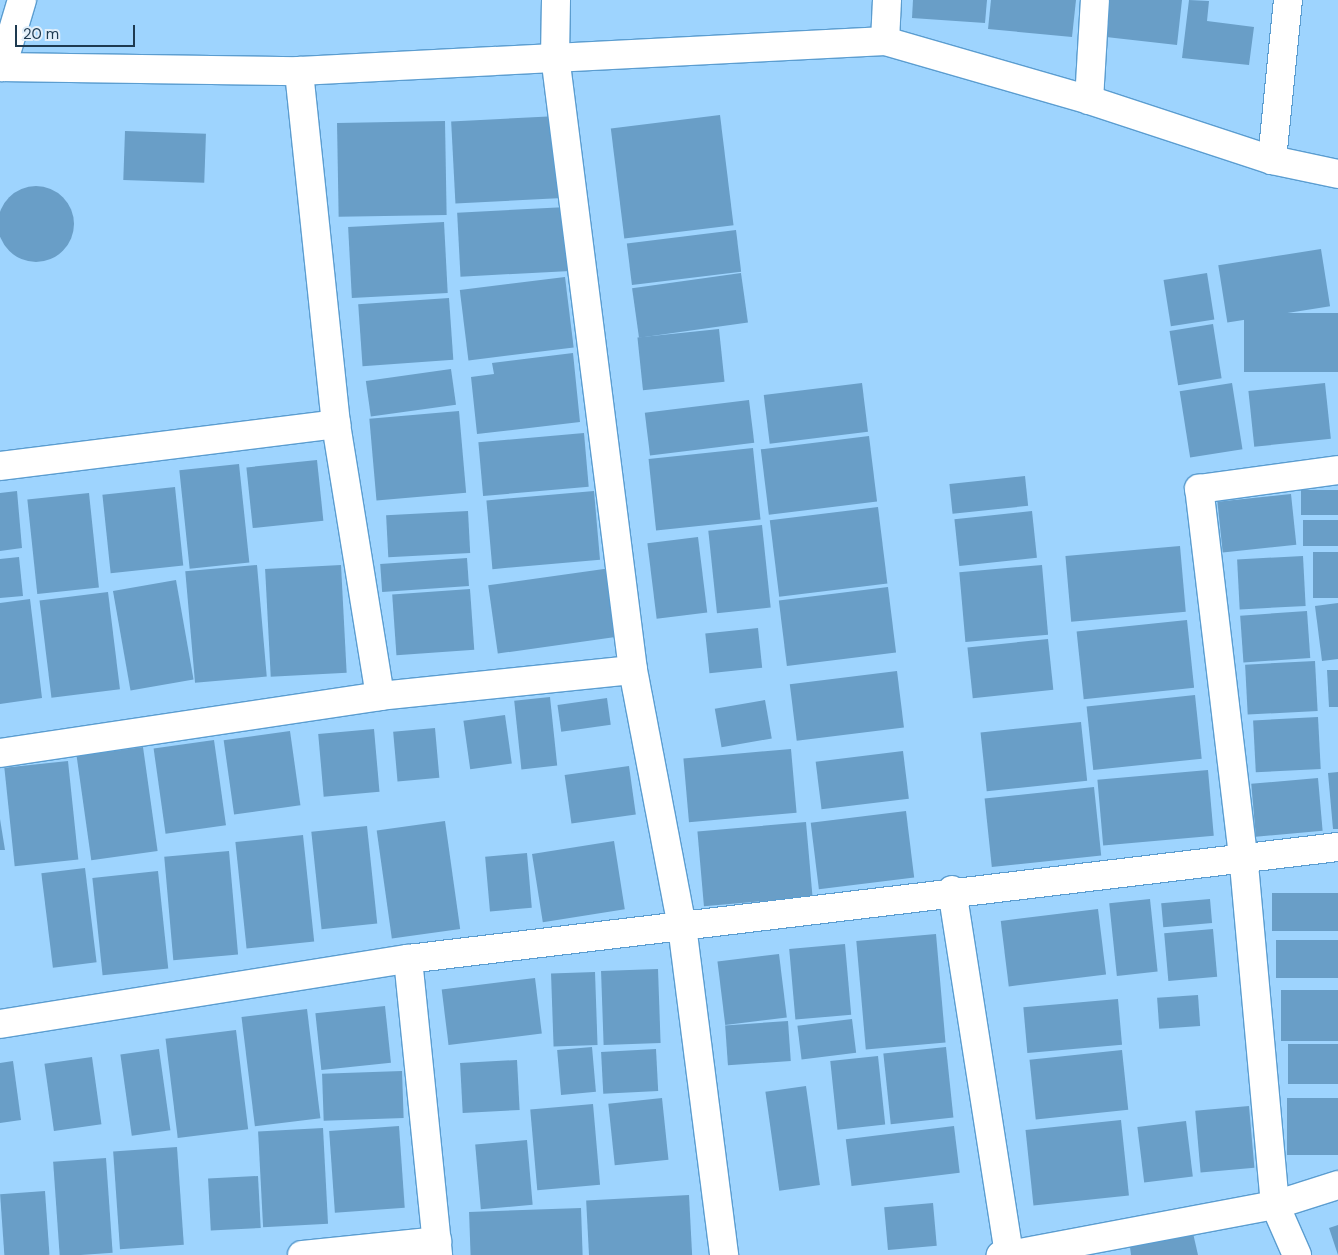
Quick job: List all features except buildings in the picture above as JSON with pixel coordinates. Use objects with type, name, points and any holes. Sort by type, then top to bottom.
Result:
[{"type":"street","points":[[22,0],[1,67],[299,72],[555,56],[885,41],[1089,100],[1272,160],[1338,174]]},
{"type":"street","points":[[556,0],[555,56],[633,670],[682,926],[724,1255]]},
{"type":"street","points":[[885,41],[887,0]]},
{"type":"street","points":[[1089,100],[1095,0]]},
{"type":"street","points":[[1272,160],[1288,0]]},
{"type":"street","points":[[299,72],[336,424],[380,696]]},
{"type":"street","points":[[0,466],[336,424]]},
{"type":"street","points":[[1297,1255],[1275,1204],[1243,856],[1199,489],[1338,470]]},
{"type":"street","points":[[0,752],[380,696],[633,670]]},
{"type":"street","points":[[0,1024],[408,959],[682,926],[952,890],[1243,856],[1338,847]]},
{"type":"street","points":[[952,890],[1006,1254],[1275,1204],[1338,1185]]},
{"type":"street","points":[[302,1255],[438,1248],[408,959]]}]
